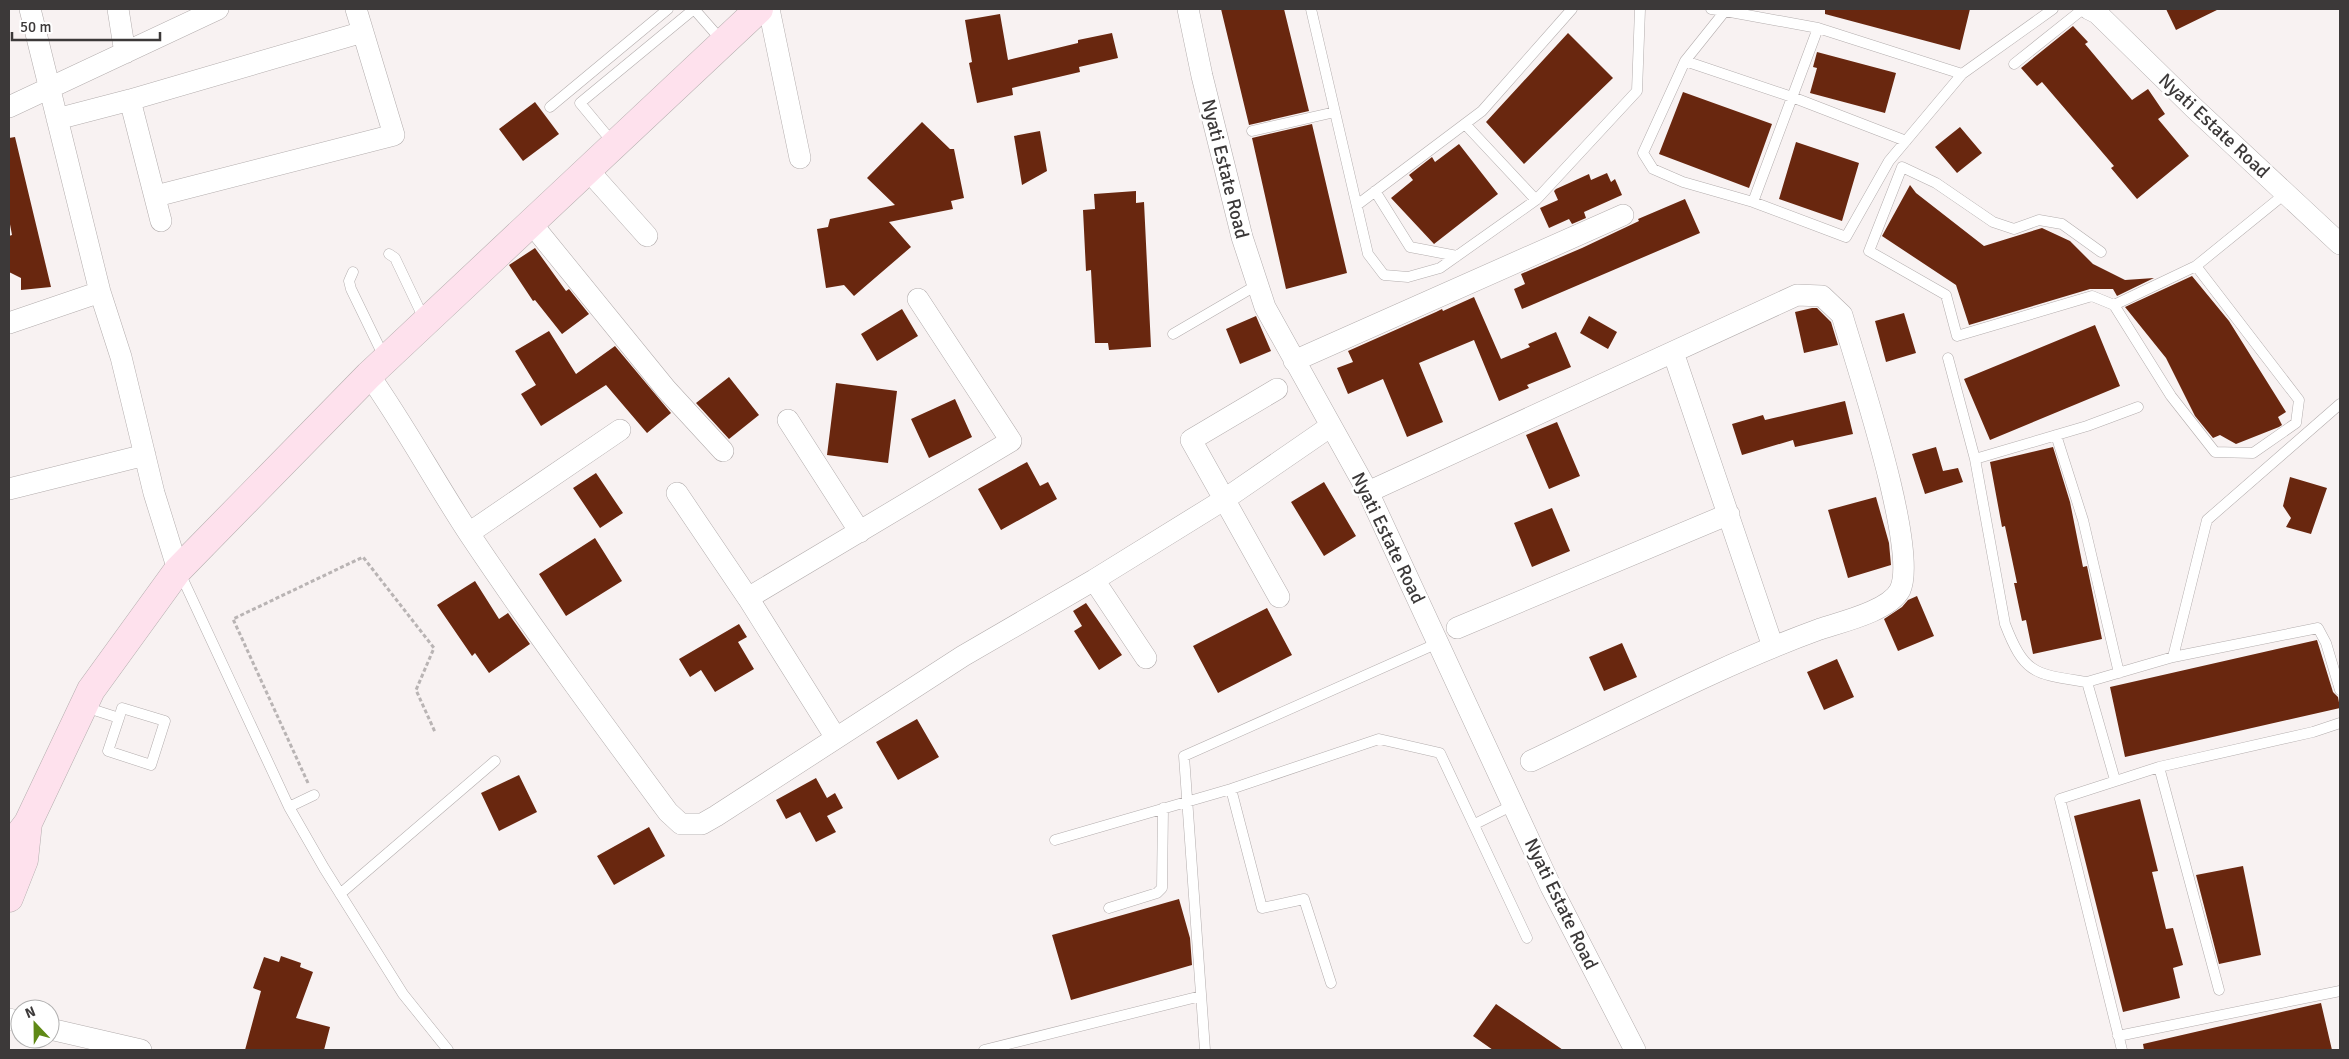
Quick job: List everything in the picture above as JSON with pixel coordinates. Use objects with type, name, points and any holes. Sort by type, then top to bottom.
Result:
[{"type":"main road","points":[[9,848],[28,823],[90,690],[178,570],[377,367],[759,9]]},
{"type":"main road","points":[[9,898],[24,860],[28,823]]},
{"type":"street","points":[[30,9],[100,292],[121,356],[154,493],[178,570]]},
{"type":"street","points":[[118,9],[125,53]]},
{"type":"street","points":[[9,107],[49,90],[218,9]]},
{"type":"street","points":[[156,196],[394,135],[356,9]]},
{"type":"street","points":[[769,9],[800,158]]},
{"type":"street","name":"Nyati Estate Road","points":[[1188,9],[1202,76],[1242,237],[1265,307],[1368,492],[1551,887],[1635,1050]]},
{"type":"street","name":"Nyati Estate Road","points":[[2089,9],[2096,13],[2193,107],[2340,244]]},
{"type":"street","points":[[57,119],[130,100],[364,32]]},
{"type":"street","points":[[130,100],[162,221]]},
{"type":"street","points":[[588,170],[647,236]]},
{"type":"street","points":[[1294,361],[1623,215]]},
{"type":"street","points":[[531,223],[666,389],[723,451]]},
{"type":"street","points":[[9,323],[100,292]]},
{"type":"street","points":[[1368,492],[1797,294],[1822,296],[1842,315],[1896,502],[1903,569],[1900,590],[1886,605],[1773,647],[1531,760]]},
{"type":"street","points":[[748,598],[1011,442],[918,299]]},
{"type":"street","points":[[1673,352],[1773,647]]},
{"type":"street","points":[[377,367],[390,405],[469,533],[569,678],[668,812],[681,824],[702,824],[962,656],[1094,580],[1225,499],[1331,426]]},
{"type":"street","points":[[1277,389],[1191,440],[1279,596]]},
{"type":"street","points":[[788,420],[860,532]]},
{"type":"street","points":[[469,533],[620,430]]},
{"type":"street","points":[[9,489],[145,455]]},
{"type":"street","points":[[676,493],[748,598],[836,738]]},
{"type":"street","points":[[1457,628],[1729,514]]},
{"type":"street","points":[[1094,580],[1146,658]]},
{"type":"street","points":[[60,1031],[141,1050]]},
{"type":"lane","points":[[550,108],[668,9]]},
{"type":"lane","points":[[614,144],[580,103],[694,9],[723,42]]},
{"type":"lane","points":[[1311,9],[1368,254],[1384,275],[1408,277],[1440,268],[1536,200],[1637,91],[1640,9]]},
{"type":"lane","points":[[1357,205],[1482,111],[1572,9]]},
{"type":"lane","points":[[1711,9],[1818,28],[1962,74]]},
{"type":"lane","points":[[1725,10],[1685,61],[1643,153],[1653,169],[1682,182],[1753,202],[1846,237],[1889,161],[1962,74],[2054,9]]},
{"type":"lane","points":[[2014,64],[2082,9]]},
{"type":"lane","points":[[1753,202],[1818,28]]},
{"type":"lane","points":[[1685,61],[1792,97],[1906,141]]},
{"type":"lane","points":[[1252,132],[1335,112]]},
{"type":"lane","points":[[1465,124],[1536,200]]},
{"type":"lane","points":[[2101,252],[2062,224],[2039,220],[2014,229],[1994,222],[1936,183],[1902,167],[1869,251],[1946,295],[1957,336],[2092,296],[2114,305],[2171,396],[2216,452],[2253,453],[2296,423],[2299,400],[2196,266]]},
{"type":"lane","points":[[1375,191],[1410,247],[1457,256]]},
{"type":"lane","points":[[2114,305],[2196,266],[2286,193]]},
{"type":"lane","points":[[389,254],[395,258],[425,322]]},
{"type":"lane","points":[[353,272],[349,280],[351,289],[377,367]]},
{"type":"lane","points":[[1173,334],[1258,286]]},
{"type":"lane","points":[[1948,358],[1975,459],[2005,624],[2015,649],[2027,666],[2048,676],[2087,682],[2173,657],[2318,628],[2326,642],[2340,690]]},
{"type":"lane","points":[[2173,657],[2208,520],[2340,404]]},
{"type":"lane","points":[[1975,459],[2056,435],[2138,407]]},
{"type":"lane","points":[[2056,435],[2083,520],[2119,673]]},
{"type":"lane","points":[[178,570],[289,807],[340,894],[404,994],[448,1050]]},
{"type":"lane","points":[[1205,1050],[1184,756],[1438,643]]},
{"type":"lane","points":[[2087,682],[2116,780]]},
{"type":"lane","points":[[83,706],[118,718]]},
{"type":"lane","points":[[122,708],[165,721],[152,764],[108,751],[118,718],[122,708]]},
{"type":"lane","points":[[2122,1050],[2060,799],[2159,767],[2313,732],[2340,724]]},
{"type":"lane","points":[[1055,840],[1231,789],[1379,739],[1440,753],[1527,938]]},
{"type":"lane","points":[[340,894],[495,761]]},
{"type":"lane","points":[[2159,767],[2219,990]]},
{"type":"lane","points":[[1231,789],[1262,908],[1304,899],[1331,983]]},
{"type":"lane","points":[[289,807],[314,795]]},
{"type":"lane","points":[[1475,824],[1513,806]]},
{"type":"lane","points":[[1109,908],[1157,893],[1162,888],[1164,808]]},
{"type":"lane","points":[[2118,1036],[2340,991]]},
{"type":"lane","points":[[984,1050],[1201,996]]},
{"type":"path","points":[[314,795],[233,619],[362,557],[434,648],[416,690],[435,732]]},
{"type":"building","points":[[1221,9],[1284,9],[1309,111],[1249,125]]},
{"type":"building","points":[[1825,9],[1970,9],[1960,50],[1825,14]]},
{"type":"building","points":[[2166,9],[2219,9],[2176,30]]},
{"type":"building","points":[[1000,14],[1008,60],[1078,43],[1078,40],[1112,33],[1118,58],[1079,67],[1080,72],[1012,88],[1013,95],[977,103],[969,63],[972,62],[965,20]]},
{"type":"building","points":[[2073,26],[2088,42],[2085,44],[2132,100],[2148,89],[2165,114],[2158,119],[2189,156],[2137,199],[2111,168],[2114,166],[2042,82],[2037,86],[2021,68]]},
{"type":"building","points":[[1568,33],[1613,78],[1524,164],[1486,122]]},
{"type":"building","points":[[1817,52],[1896,73],[1885,113],[1810,93],[1817,68],[1813,67]]},
{"type":"building","points":[[1683,92],[1772,124],[1749,188],[1659,154]]},
{"type":"building","points":[[535,102],[559,134],[523,161],[499,129]]},
{"type":"building","points":[[922,122],[950,149],[954,149],[964,198],[951,201],[953,209],[889,222],[911,247],[854,296],[844,285],[826,288],[817,229],[828,227],[830,219],[895,205],[867,178]]},
{"type":"building","points":[[1312,124],[1347,273],[1286,289],[1252,138]]},
{"type":"building","points":[[1960,127],[1982,153],[1957,173],[1935,147]]},
{"type":"building","points":[[1040,131],[1047,171],[1022,185],[1014,136]]},
{"type":"building","points":[[15,137],[51,287],[21,290],[21,278],[9,272],[9,236],[12,235],[9,219],[9,138]]},
{"type":"building","points":[[1796,142],[1859,163],[1842,221],[1779,199]]},
{"type":"building","points":[[1459,144],[1498,194],[1434,244],[1391,198],[1413,180],[1409,175],[1432,157],[1435,162]]},
{"type":"building","points":[[1607,173],[1611,182],[1615,179],[1622,195],[1584,212],[1586,218],[1572,224],[1569,219],[1549,228],[1540,208],[1558,200],[1554,191],[1556,189],[1589,174],[1591,180]]},
{"type":"building","points":[[1910,185],[1916,193],[1984,246],[2042,228],[2070,241],[2093,264],[2125,280],[2154,278],[2117,296],[2113,289],[2090,289],[1969,325],[1956,285],[1882,236]]},
{"type":"building","points":[[1136,191],[1136,203],[1144,202],[1151,347],[1109,350],[1108,343],[1095,343],[1091,270],[1086,271],[1083,210],[1095,209],[1094,194]]},
{"type":"building","points":[[1685,199],[1700,233],[1522,309],[1514,289],[1525,284],[1521,274],[1582,248],[1639,221],[1638,219]]},
{"type":"building","points":[[535,248],[566,291],[569,289],[589,314],[562,334],[535,300],[533,301],[509,265]]},
{"type":"building","points":[[2192,276],[2229,321],[2286,412],[2278,417],[2282,425],[2279,427],[2236,444],[2220,435],[2213,438],[2195,416],[2166,358],[2125,307]]},
{"type":"building","points":[[1474,297],[1501,359],[1530,347],[1528,344],[1556,332],[1571,367],[1527,385],[1529,388],[1499,401],[1474,340],[1419,363],[1443,422],[1407,437],[1383,379],[1348,394],[1337,368],[1353,362],[1348,351],[1442,309],[1443,311]]},
{"type":"building","points":[[1817,308],[1831,322],[1838,345],[1804,353],[1795,312]]},
{"type":"building","points":[[902,309],[918,336],[877,361],[861,334]]},
{"type":"building","points":[[1904,313],[1916,353],[1886,362],[1875,321]]},
{"type":"building","points":[[1256,316],[1271,351],[1240,364],[1226,329]]},
{"type":"building","points":[[1589,316],[1617,332],[1608,349],[1580,333]]},
{"type":"building","points":[[2095,325],[2120,386],[1990,440],[1964,379]]},
{"type":"building","points":[[549,331],[576,374],[615,346],[671,413],[647,433],[606,385],[541,426],[521,394],[536,385],[515,351]]},
{"type":"building","points":[[729,377],[759,415],[729,439],[696,403]]},
{"type":"building","points":[[836,383],[897,391],[888,463],[827,455]]},
{"type":"building","points":[[955,399],[972,437],[929,458],[911,419]]},
{"type":"building","points":[[1845,401],[1853,434],[1795,447],[1793,440],[1742,455],[1732,424],[1763,415],[1765,420]]},
{"type":"building","points":[[1557,422],[1580,476],[1549,489],[1526,435]]},
{"type":"building","points":[[1936,447],[1943,471],[1958,468],[1963,482],[1925,494],[1912,454]]},
{"type":"building","points":[[2053,447],[2070,502],[2083,567],[2087,566],[2102,639],[2033,654],[2026,620],[2022,621],[2014,583],[2017,583],[2005,526],[2002,527],[1990,462]]},
{"type":"building","points":[[1027,462],[1040,486],[1048,482],[1057,499],[1001,530],[978,489]]},
{"type":"building","points":[[596,473],[623,513],[600,528],[573,488]]},
{"type":"building","points":[[2290,477],[2327,488],[2311,534],[2286,527],[2291,518],[2283,506]]},
{"type":"building","points":[[1324,482],[1356,536],[1324,556],[1291,502]]},
{"type":"building","points":[[1876,497],[1889,543],[1891,565],[1848,578],[1828,510]]},
{"type":"building","points":[[1552,508],[1570,551],[1532,567],[1514,523]]},
{"type":"building","points":[[595,538],[622,581],[566,616],[539,574]]},
{"type":"building","points":[[475,581],[499,619],[508,613],[530,644],[489,673],[475,653],[472,656],[437,605]]},
{"type":"building","points":[[1917,596],[1934,636],[1898,651],[1884,619],[1902,607],[1908,600]]},
{"type":"building","points":[[1086,603],[1122,655],[1099,670],[1074,631],[1082,626],[1073,611]]},
{"type":"building","points":[[1267,608],[1292,655],[1218,693],[1193,646]]},
{"type":"building","points":[[739,624],[747,637],[738,642],[754,669],[715,692],[701,670],[690,677],[679,659]]},
{"type":"building","points":[[2317,640],[2333,692],[2338,697],[2340,708],[2125,757],[2110,687]]},
{"type":"building","points":[[1622,643],[1637,677],[1604,691],[1589,657]]},
{"type":"building","points":[[1837,659],[1854,697],[1824,710],[1807,672]]},
{"type":"building","points":[[917,719],[939,757],[898,780],[876,742]]},
{"type":"building","points":[[519,775],[537,812],[499,831],[481,793]]},
{"type":"building","points":[[816,778],[827,798],[835,793],[843,808],[827,816],[836,832],[816,842],[800,812],[786,819],[776,800]]},
{"type":"building","points":[[2140,799],[2158,871],[2152,872],[2166,929],[2173,928],[2183,965],[2173,968],[2180,998],[2123,1012],[2074,816]]},
{"type":"building","points":[[649,827],[665,856],[614,885],[597,856]]},
{"type":"building","points":[[2243,866],[2261,955],[2219,964],[2196,875]]},
{"type":"building","points":[[1179,899],[1190,938],[1192,965],[1071,1000],[1052,935]]},
{"type":"building","points":[[281,956],[301,963],[300,967],[313,972],[296,1018],[330,1027],[324,1050],[245,1050],[261,991],[253,988],[264,957],[279,962]]},
{"type":"building","points":[[2321,1003],[2332,1050],[2144,1050],[2143,1044]]},
{"type":"building","points":[[1496,1004],[1563,1050],[1493,1050],[1473,1036]]}]
